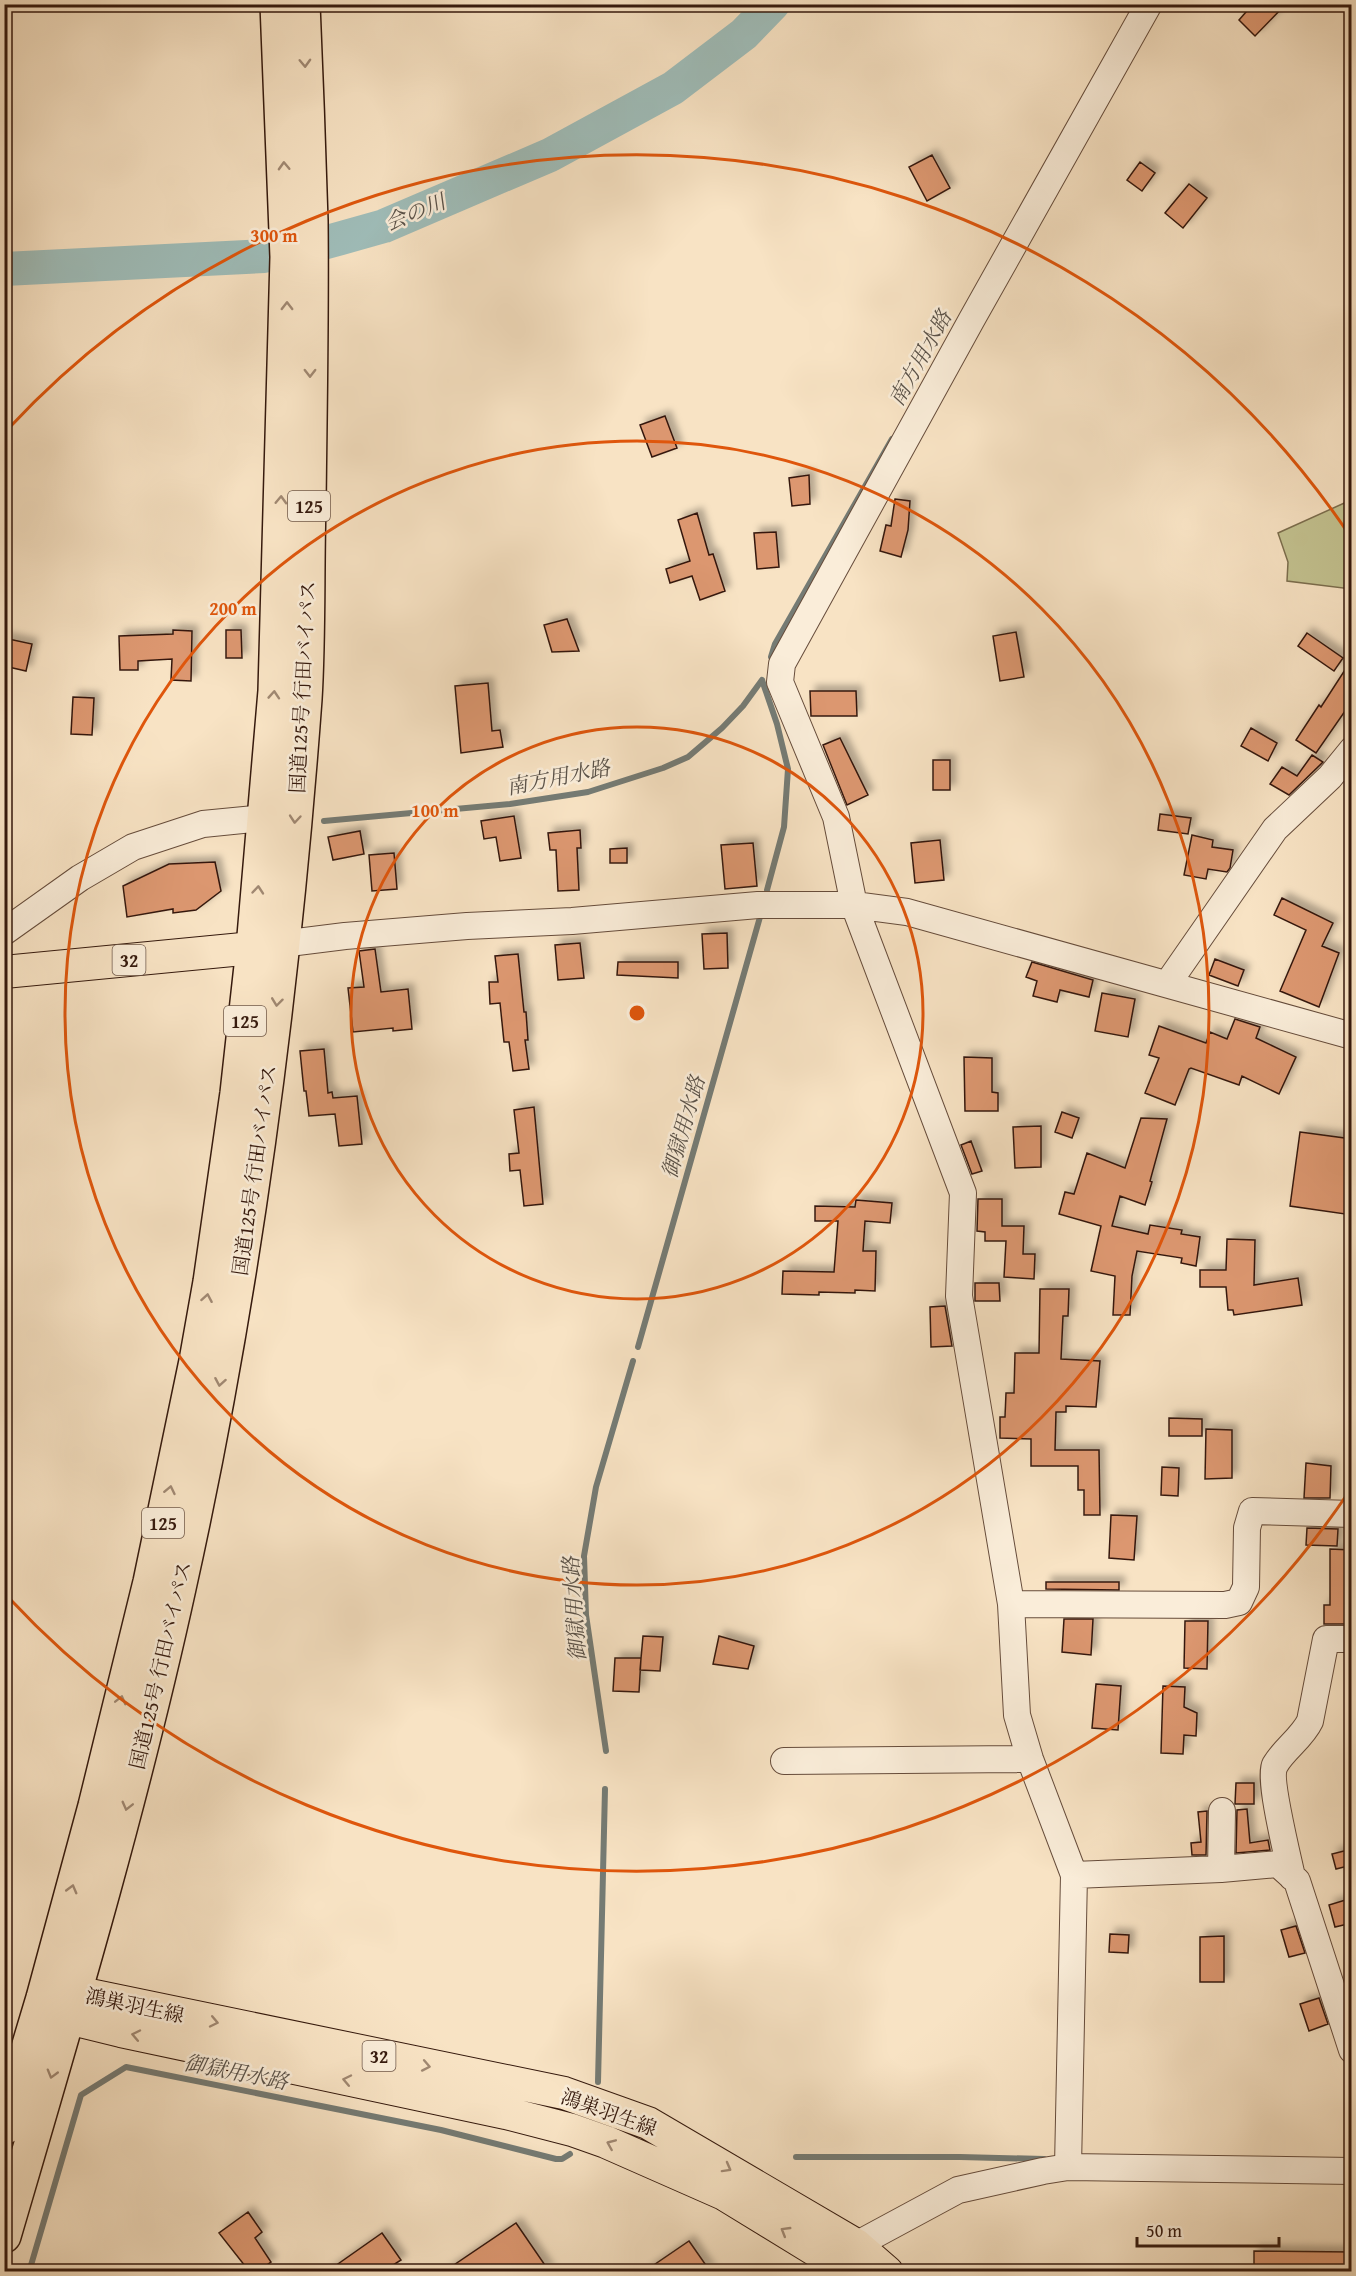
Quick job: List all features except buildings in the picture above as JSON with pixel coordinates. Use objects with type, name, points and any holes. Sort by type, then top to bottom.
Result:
[{"type":"highway","name":"国道125号 行田バイパス","points":[[277,4],[298,222]]},
{"type":"highway","name":"国道125号 行田バイパス","points":[[4,2128],[43,1998],[118,1712],[150,1582],[182,1435],[217,1234],[237,1093],[268,946],[306,690],[298,222],[303,4]]},
{"type":"highway","name":"国道125号 行田バイパス","points":[[4,2236],[71,2005],[147,1728],[180,1586],[208,1449],[251,1199],[268,946],[264,818],[275,691],[299,254]]},
{"type":"main road","name":"32","points":[[5,948],[268,946]]},
{"type":"main road","name":"鴻巣羽生線","points":[[43,1998],[71,2005],[564,2093],[648,2123],[840,2262],[887,2271]]},
{"type":"street","points":[[1068,2168],[1074,1875],[1029,1759],[1017,1715],[1011,1604],[959,1296],[963,1193],[854,905],[836,817],[780,682],[782,664],[1149,4]]},
{"type":"street","points":[[1168,983],[1275,829],[1330,777],[1352,750]]},
{"type":"street","points":[[5,948],[80,878],[133,847],[203,824],[264,818]]},
{"type":"street","points":[[268,946],[467,926],[572,921],[758,905],[854,905],[907,912],[1352,1036]]},
{"type":"street","points":[[1011,1604],[1226,1605],[1239,1602],[1246,1587],[1247,1528],[1252,1511],[1352,1514]]},
{"type":"street","points":[[1292,1877],[1274,1783],[1274,1766],[1306,1729],[1310,1721],[1326,1639],[1352,1639]]},
{"type":"street","points":[[783,1761],[1029,1759]]},
{"type":"street","points":[[1221,1869],[1222,1811]]},
{"type":"street","points":[[1074,1875],[1221,1869],[1278,1864],[1297,1881],[1352,2050]]},
{"type":"street","points":[[840,2262],[958,2190],[1043,2171],[1068,2168],[1352,2171]]},
{"type":"shaded area","points":[[1351,500],[1351,589],[1287,581],[1288,562],[1278,533]]},
{"type":"waterway","name":"会の川","points":[[4,269],[264,256],[384,226],[550,155],[673,88],[744,34],[773,4]]},
{"type":"waterway","name":"南方用水路","points":[[771,657],[775,644],[892,439]]},
{"type":"waterway","name":"御獄用水路","points":[[762,680],[777,724],[788,769],[784,827],[767,890]]},
{"type":"waterway","name":"南方用水路","points":[[324,821],[510,804],[588,792],[663,768],[688,757],[722,728],[743,706],[762,680]]},
{"type":"waterway","name":"御獄用水路","points":[[638,1347],[760,917]]},
{"type":"waterway","name":"御獄用水路","points":[[606,1751],[586,1615],[584,1556],[596,1487],[633,1361]]},
{"type":"waterway","name":"御獄用水路","points":[[598,2082],[605,1789]]},
{"type":"waterway","name":"御獄用水路","points":[[29,2272],[81,2095],[126,2067],[441,2130],[556,2159],[562,2159],[570,2154]]},
{"type":"waterway","points":[[796,2157],[1044,2159]]}]
